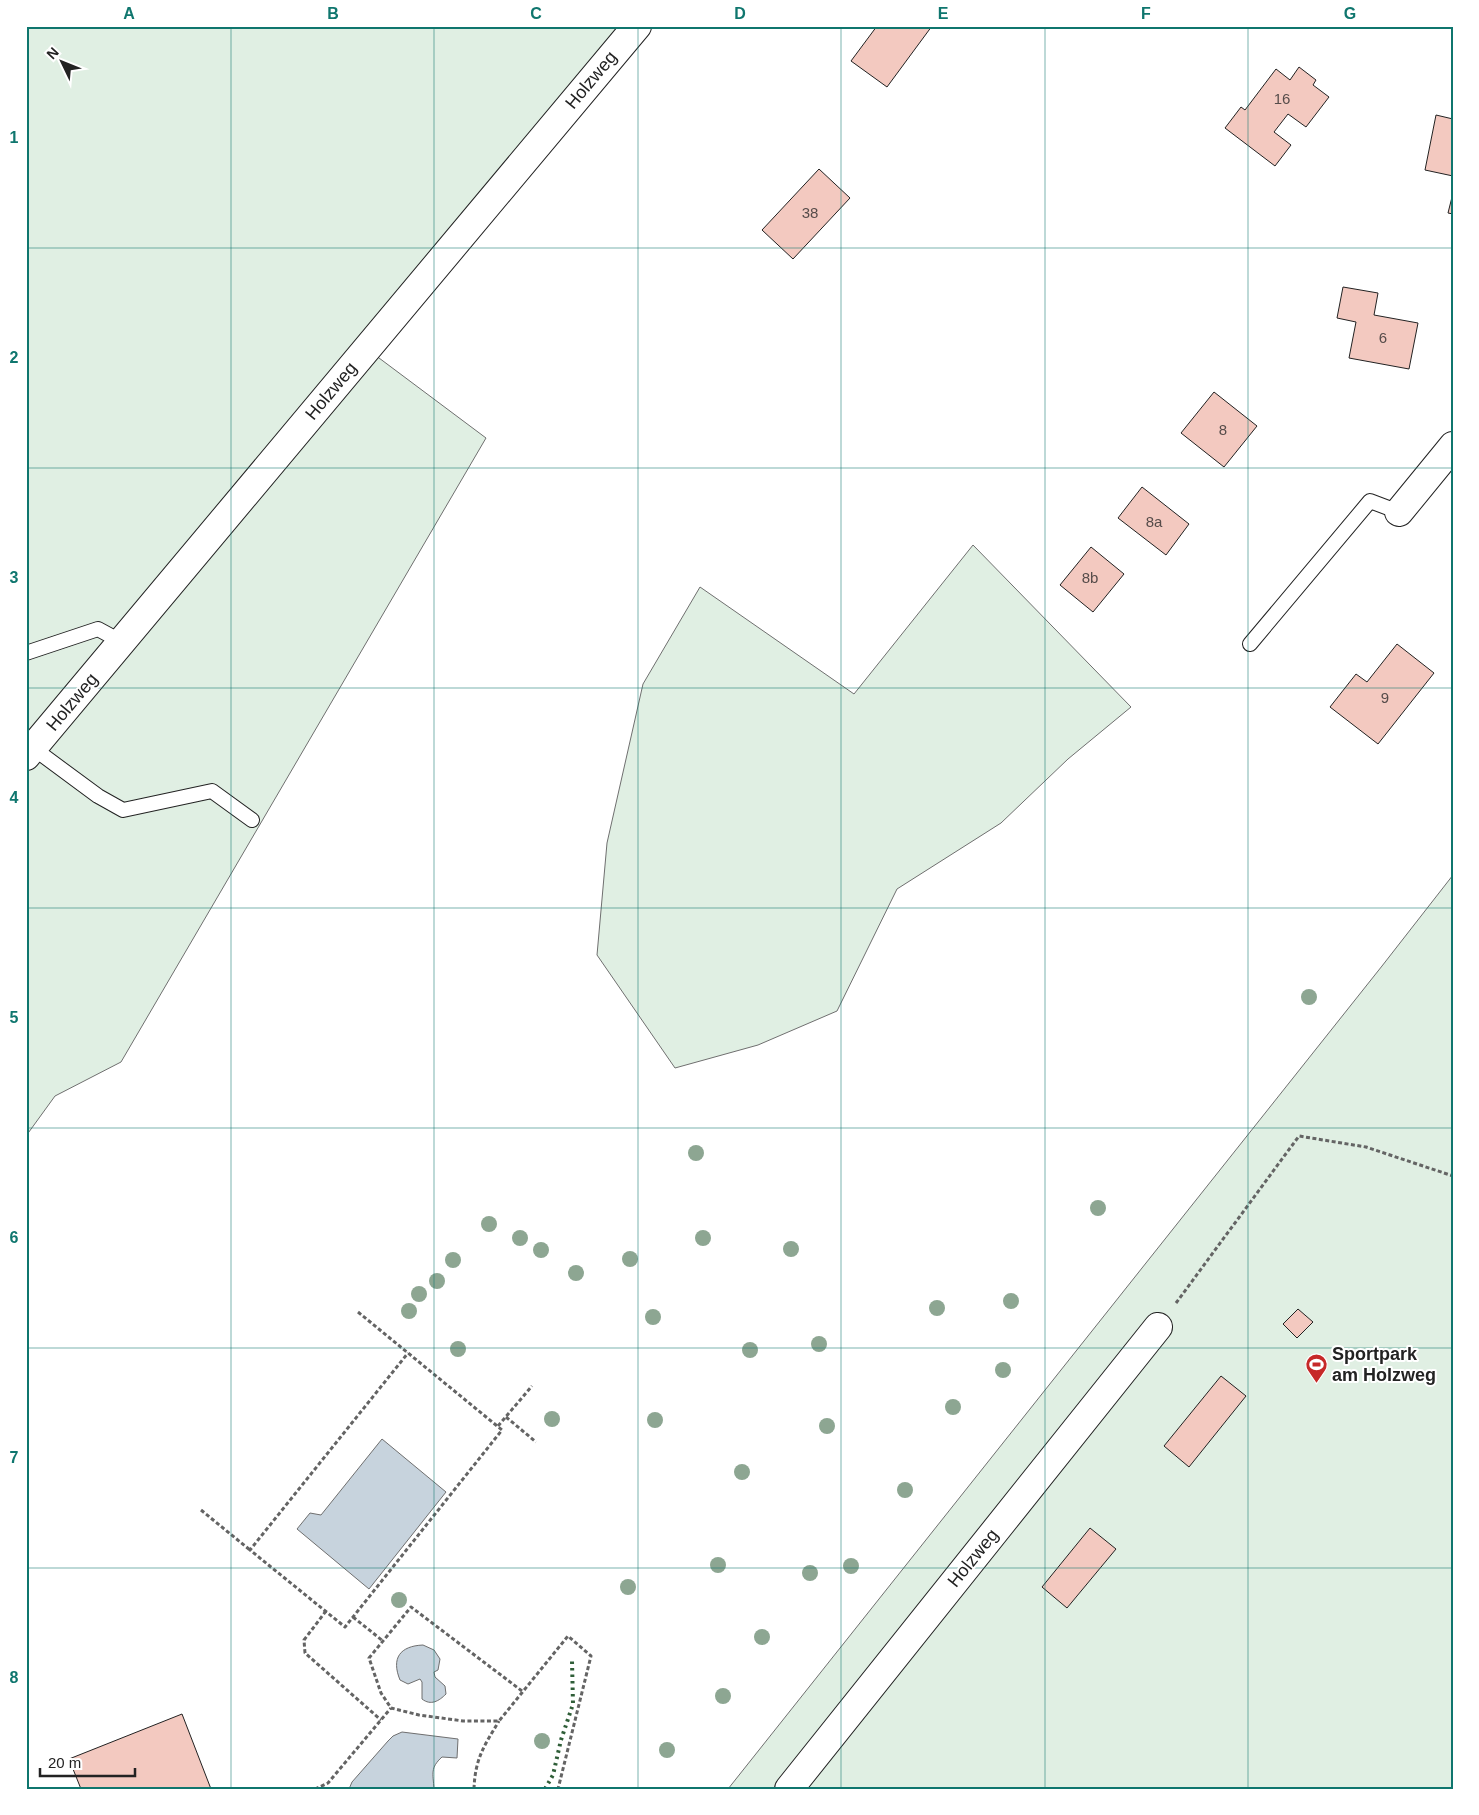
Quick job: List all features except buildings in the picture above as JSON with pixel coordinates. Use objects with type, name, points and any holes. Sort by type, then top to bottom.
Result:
[{"type":"street","name":"Holzweg","points":[[30,752],[637,26]]},
{"type":"street","points":[[1399,512],[1453,446]]},
{"type":"street","name":"Holzweg","points":[[789,1789],[1158,1328]]},
{"type":"lane","points":[[1250,644],[1370,501],[1399,512]]},
{"type":"lane","points":[[26,653],[98,629],[122,642]]},
{"type":"lane","points":[[30,752],[123,810],[212,791],[252,820]]},
{"type":"path","points":[[1158,1328],[1299,1136],[1366,1147],[1453,1176]]},
{"type":"path","points":[[201,1510],[345,1627],[502,1430],[358,1312]]},
{"type":"path","points":[[250,1550],[408,1353]]},
{"type":"path","points":[[498,1426],[532,1386]]},
{"type":"path","points":[[506,1416],[536,1442]]},
{"type":"path","points":[[499,1721],[463,1721],[419,1715],[391,1708],[381,1693],[368,1658],[411,1607],[522,1691]]},
{"type":"path","points":[[326,1611],[304,1640],[305,1653],[381,1720]]},
{"type":"path","points":[[353,1617],[383,1641]]},
{"type":"path","points":[[474,1789],[481,1751],[499,1721],[568,1636],[591,1656],[558,1789]]},
{"type":"path","points":[[315,1789],[328,1783],[391,1708]]},
{"type":"path","points":[[328,1783],[329,1789]]},
{"type":"green space","points":[[26,26],[637,26],[367,349],[486,438],[121,1062],[55,1096],[26,1136]]},
{"type":"green space","points":[[973,545],[1131,707],[1068,759],[1001,823],[897,889],[837,1011],[758,1045],[675,1068],[597,955],[607,843],[643,684],[700,587],[854,694]]},
{"type":"green space","name":"Sportpark am Holzweg","points":[[1453,875],[1453,1789],[728,1789],[1382,966]]},
{"type":"shaded area","points":[[382,1439],[446,1492],[369,1589],[297,1529],[310,1513],[321,1515]]},
{"type":"shaded area","points":[[423,1645],[434,1650],[440,1659],[438,1670],[434,1672],[435,1677],[445,1686],[446,1694],[438,1701],[429,1702],[422,1699],[422,1682],[420,1679],[408,1684],[400,1680],[397,1672],[397,1660],[403,1651]]},
{"type":"shaded area","points":[[402,1732],[458,1739],[457,1758],[442,1757],[434,1768],[434,1789],[349,1789],[352,1782],[388,1741],[393,1736]]},
{"type":"hedge","points":[[545,1789],[553,1775],[561,1740],[573,1704],[572,1661]]},
{"type":"place","name":"Sportpark am Holzweg","points":[[1316,1383]]}]
